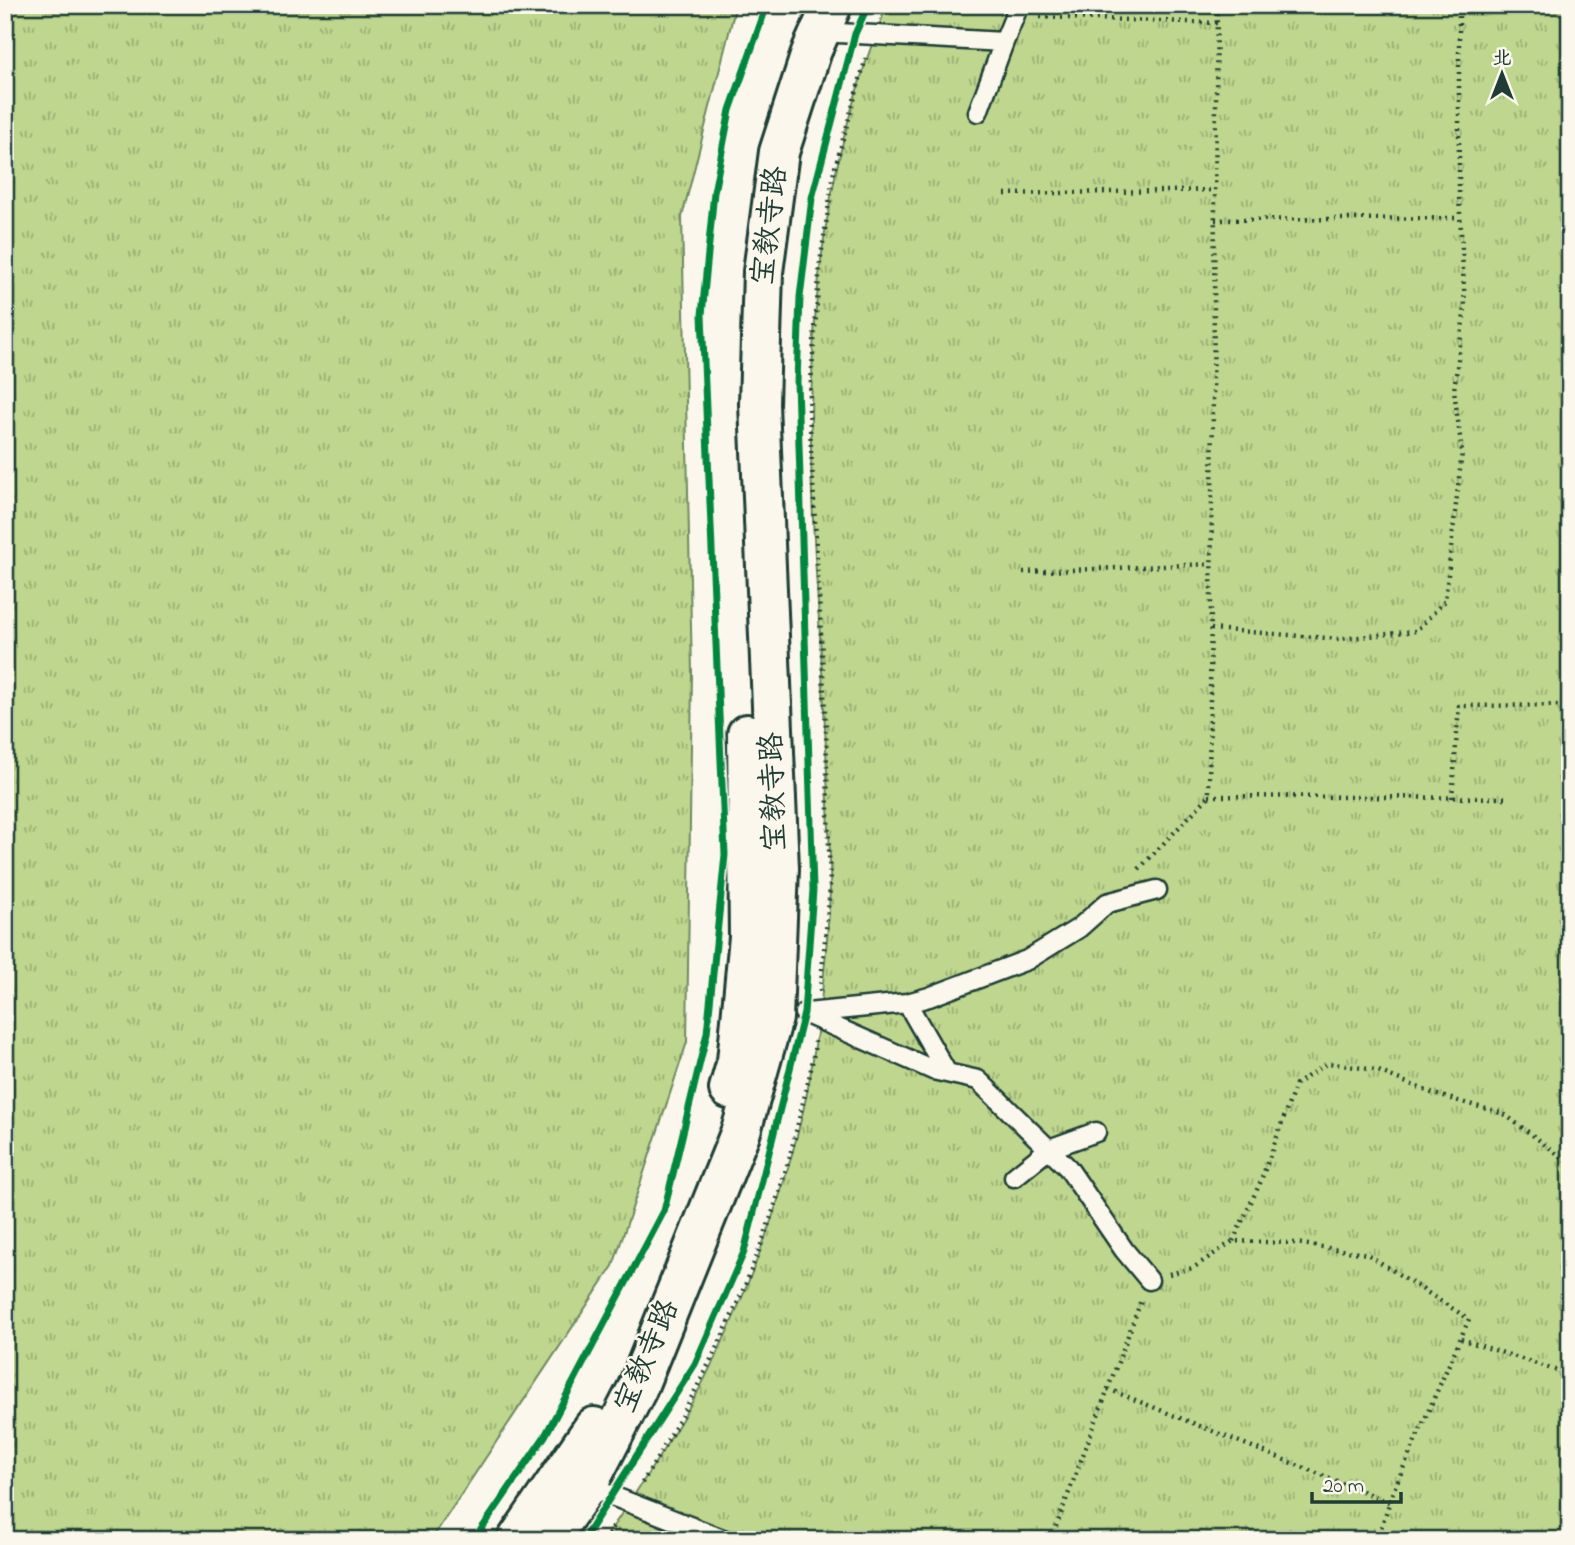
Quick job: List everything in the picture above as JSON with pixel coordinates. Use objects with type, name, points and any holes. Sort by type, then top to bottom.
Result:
[{"type":"street","name":"宝教寺路","points":[[517,1540],[574,1480],[637,1389],[788,1015],[759,404],[763,272],[779,152],[819,14]]},
{"type":"street","name":"宝教寺路","points":[[548,1540],[590,1434],[630,1352],[700,1188],[737,1061],[749,937],[750,875],[742,433],[743,284],[760,145],[773,96],[819,14]]},
{"type":"lane","points":[[978,113],[1016,11]]},
{"type":"lane","points":[[819,14],[1004,42]]},
{"type":"lane","points":[[788,1015],[907,1003],[1027,960],[1079,928],[1107,903],[1157,890]]},
{"type":"lane","points":[[907,1003],[947,1073]]},
{"type":"lane","points":[[788,1015],[947,1073],[978,1080],[1068,1168],[1124,1250],[1149,1280]]},
{"type":"lane","points":[[1014,1177],[1049,1149],[1096,1132]]},
{"type":"lane","points":[[574,1480],[725,1540]]},
{"type":"path","points":[[1107,903],[1209,796],[1217,5]]},
{"type":"path","points":[[1211,629],[1340,639],[1416,631],[1444,601],[1462,452],[1454,390],[1465,307],[1460,218],[1459,5]]},
{"type":"path","points":[[1016,11],[1217,23]]},
{"type":"path","points":[[1005,194],[1215,190]]},
{"type":"path","points":[[1215,220],[1460,218]]},
{"type":"path","points":[[1023,572],[1211,564]]},
{"type":"path","points":[[1452,798],[1459,706],[1570,705]]},
{"type":"path","points":[[1209,796],[1508,799]]},
{"type":"path","points":[[1051,1540],[1149,1280],[1194,1268],[1233,1241],[1260,1183],[1296,1084],[1328,1063],[1376,1070],[1434,1094],[1504,1114],[1570,1163]]},
{"type":"path","points":[[1233,1241],[1296,1243],[1367,1254],[1469,1319],[1389,1502],[1377,1540]]},
{"type":"path","points":[[1461,1339],[1570,1375]]},
{"type":"path","points":[[1108,1389],[1389,1502]]},
{"type":"green space","points":[[5,5],[736,5],[682,217],[692,673],[687,1042],[613,1266],[431,1540],[5,1540]]},
{"type":"green space","points":[[887,5],[1570,5],[1570,1540],[604,1540],[679,1424],[720,1348],[754,1268],[784,1182],[806,1098],[822,997],[830,881],[826,742],[812,485],[813,345],[819,276],[843,140],[862,72]]},
{"type":"cycle path","points":[[474,1540],[545,1436],[664,1211],[707,1033],[725,855],[702,315],[714,192],[730,110],[767,5]]},
{"type":"cycle path","points":[[583,1540],[695,1364],[744,1252],[804,1013],[813,890],[797,382],[800,297],[812,198],[855,34],[868,5]]}]
